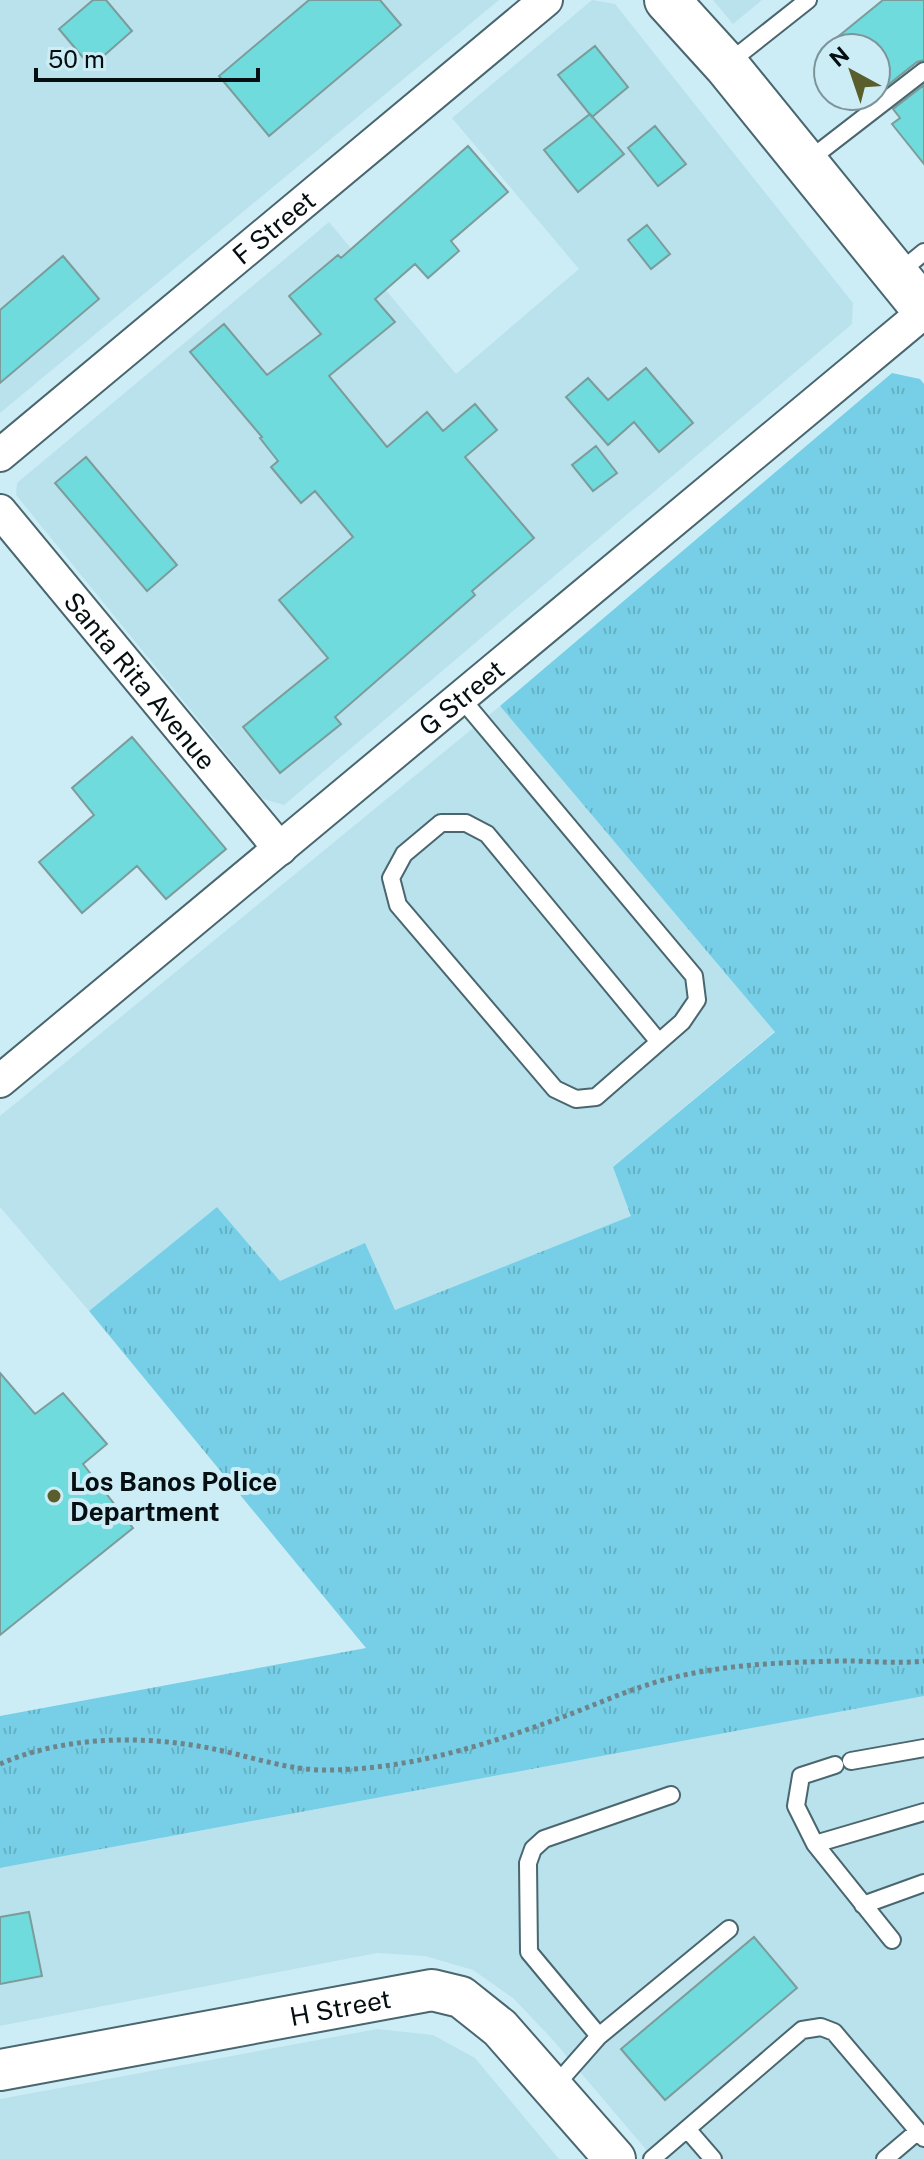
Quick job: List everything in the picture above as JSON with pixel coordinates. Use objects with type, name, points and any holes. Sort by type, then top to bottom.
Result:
[{"type":"main road","points":[[667,0],[726,65],[805,163],[910,263],[924,311]]},
{"type":"street","name":"F Street","points":[[0,455],[546,0]]},
{"type":"street","name":"G Street","points":[[0,1081],[924,311]]},
{"type":"street","name":"Santa Rita Avenue","points":[[0,511],[280,849]]},
{"type":"street","name":"H Street","points":[[0,2070],[432,1990],[461,1997],[500,2028],[615,2159]]},
{"type":"lane","points":[[726,65],[808,0]]},
{"type":"lane","points":[[805,163],[924,71]]},
{"type":"lane","points":[[461,698],[694,976],[697,1000],[682,1022],[596,1097],[576,1099],[555,1089],[398,905],[391,878],[404,854],[441,823],[466,823],[487,834],[659,1042]]},
{"type":"lane","points":[[892,1940],[815,1844],[796,1806],[801,1776],[843,1763],[924,1748]]},
{"type":"lane","points":[[599,2036],[529,1952],[528,1863],[533,1849],[544,1839],[671,1795]]},
{"type":"lane","points":[[815,1844],[924,1812]]},
{"type":"lane","points":[[863,1905],[924,1883]]},
{"type":"lane","points":[[553,2089],[599,2036],[729,1929]]},
{"type":"lane","points":[[652,2159],[802,2030],[821,2027],[834,2032],[921,2134],[885,2159]]},
{"type":"lane","points":[[687,2129],[713,2159]]},
{"type":"path","points":[[0,1764],[54,1749],[127,1739],[208,1748],[317,1770],[355,1770],[441,1756],[569,1714],[620,1693],[711,1669],[806,1661],[924,1661]]},
{"type":"shaded area","points":[[0,0],[499,0],[0,413]]},
{"type":"shaded area","points":[[592,0],[615,4],[853,303],[852,324],[284,805],[263,799],[16,495],[17,483],[329,222],[456,374],[579,269],[452,118]]},
{"type":"shaded area","points":[[713,0],[762,0],[733,24]]},
{"type":"shaded area","points":[[500,706],[775,1031],[613,1167],[632,1216],[395,1310],[280,1281],[217,1207],[89,1311],[0,1207],[0,1116]]},
{"type":"shaded area","points":[[924,1696],[924,2159],[654,2159],[553,2040],[513,1998],[473,1970],[425,1956],[377,1953],[0,2026],[0,1868]]},
{"type":"shaded area","points":[[377,2029],[433,2035],[475,2058],[559,2159],[0,2159],[0,2099]]},
{"type":"green space","points":[[892,373],[920,379],[924,384],[924,1696],[0,1868],[0,1716],[366,1648],[89,1311],[217,1207],[280,1281],[365,1243],[395,1310],[631,1216],[613,1167],[775,1032],[500,706]]},
{"type":"building","points":[[93,0],[106,0],[132,31],[91,67],[59,29]]},
{"type":"building","points":[[309,0],[380,0],[401,25],[269,136],[219,76]]},
{"type":"building","points":[[883,0],[924,0],[924,60],[892,82],[892,32],[844,32]]},
{"type":"building","points":[[595,46],[628,87],[592,117],[558,75]]},
{"type":"building","points":[[924,85],[924,164],[892,124],[900,118],[893,109]]},
{"type":"building","points":[[590,114],[624,154],[578,192],[544,150]]},
{"type":"building","points":[[655,126],[686,164],[658,186],[628,148]]},
{"type":"building","points":[[468,146],[508,192],[451,241],[459,251],[428,278],[415,264],[375,299],[395,322],[329,376],[387,447],[427,412],[443,431],[475,404],[497,430],[465,457],[534,538],[472,591],[475,595],[335,717],[341,724],[280,773],[243,727],[328,658],[279,600],[353,537],[315,491],[301,503],[271,467],[278,461],[262,437],[190,352],[224,324],[267,375],[321,334],[289,296],[338,255],[341,258]]},
{"type":"building","points":[[647,225],[670,254],[651,269],[628,240]]},
{"type":"building","points":[[63,256],[99,299],[0,383],[0,310]]},
{"type":"building","points":[[646,368],[693,423],[659,452],[634,422],[608,445],[566,397],[588,378],[608,400]]},
{"type":"building","points":[[596,446],[617,473],[593,491],[572,465]]},
{"type":"building","points":[[86,457],[177,565],[147,591],[55,483]]},
{"type":"building","points":[[132,737],[226,849],[166,899],[137,866],[82,913],[39,862],[94,815],[72,788]]},
{"type":"building","name":"Los Banos Police Department","points":[[0,1373],[35,1414],[63,1393],[107,1444],[83,1464],[133,1528],[0,1635]]},
{"type":"building","points":[[29,1912],[42,1976],[0,1984],[0,1917]]},
{"type":"building","points":[[754,1937],[797,1988],[665,2100],[621,2049]]},
{"type":"place","name":"Los Banos Police Department","points":[[54,1496]]}]
